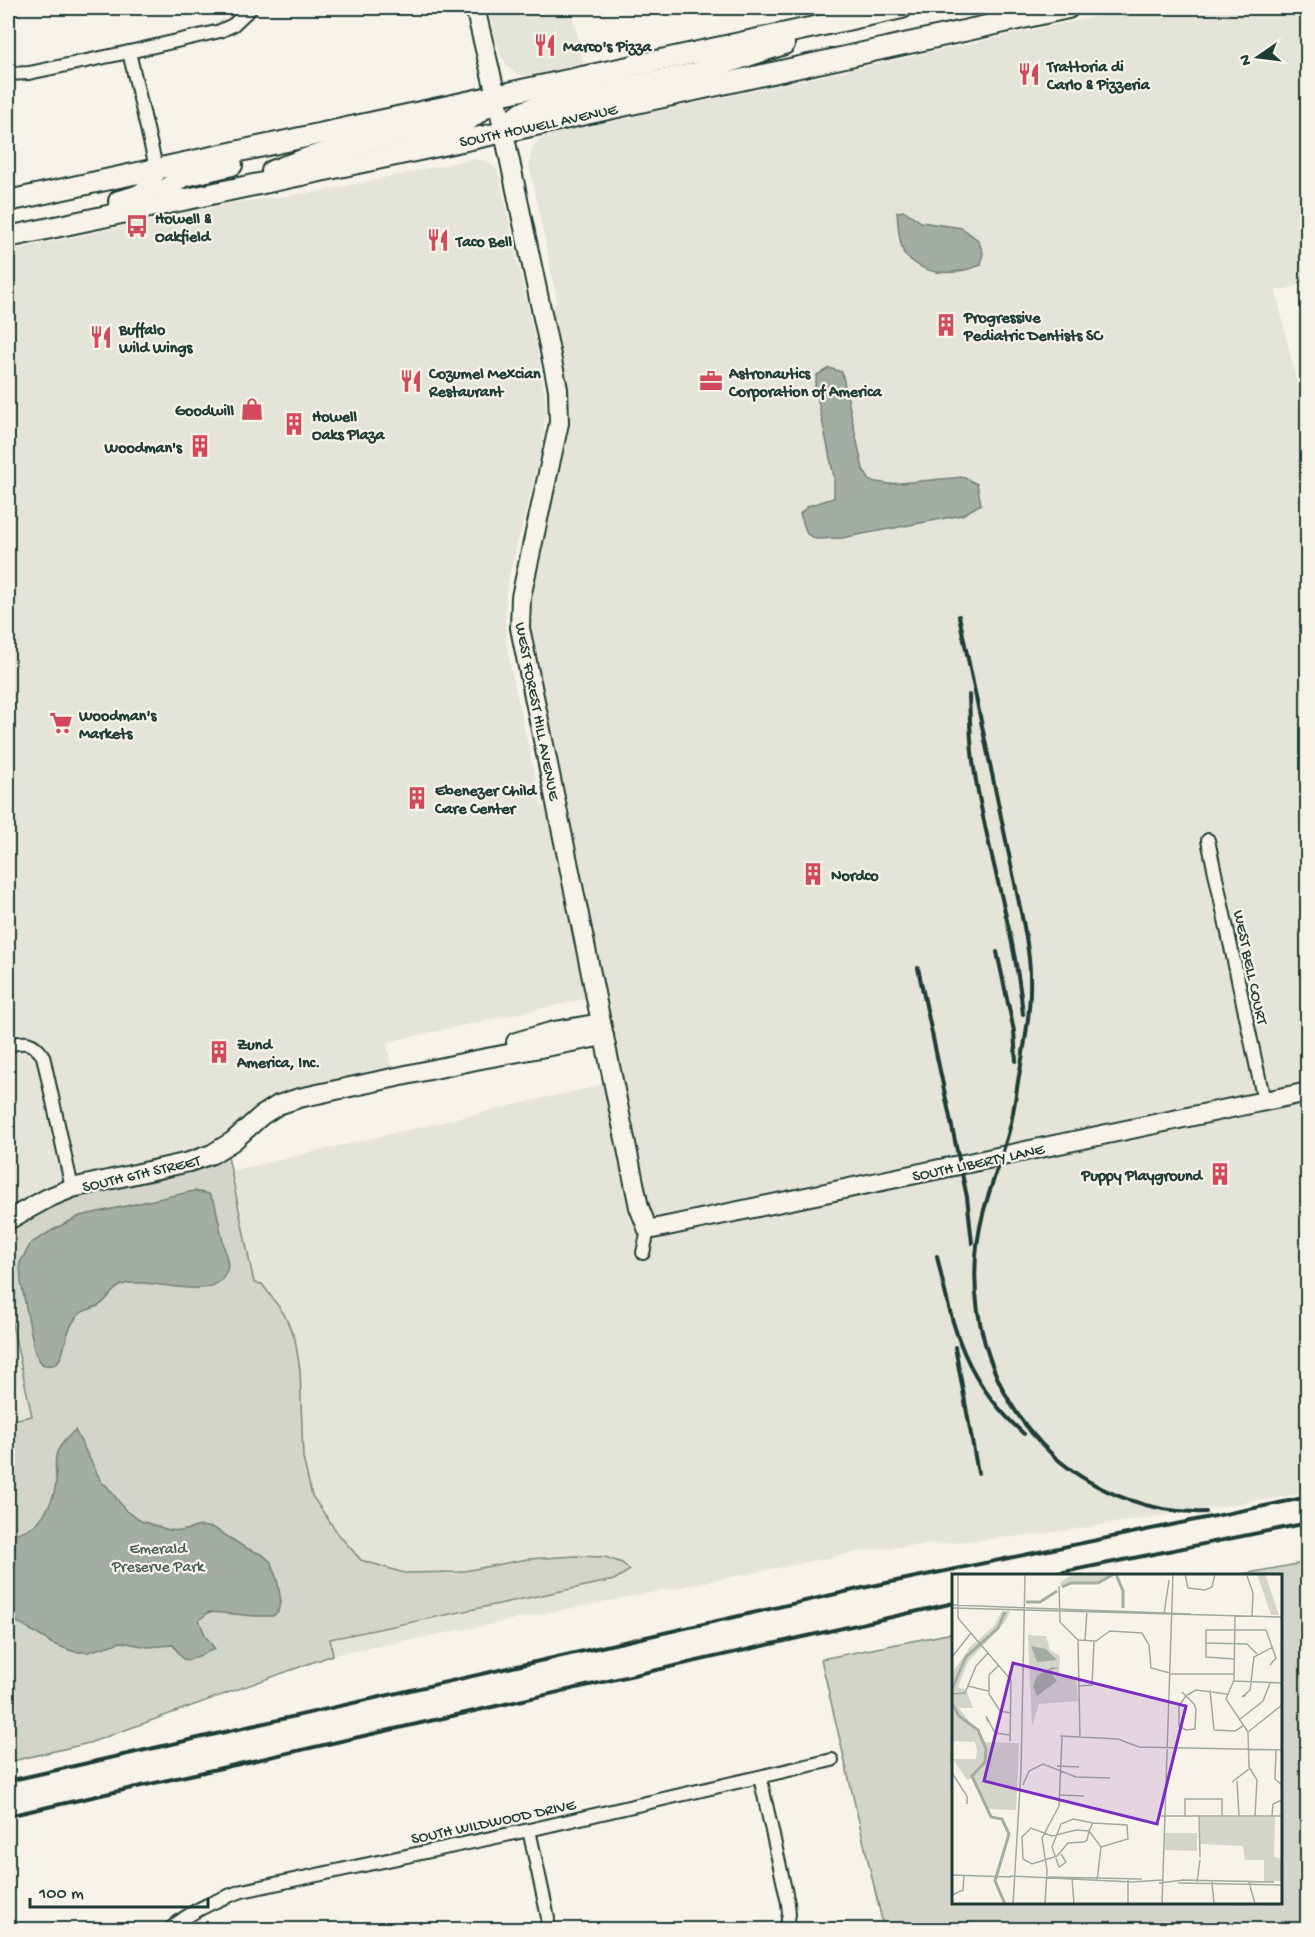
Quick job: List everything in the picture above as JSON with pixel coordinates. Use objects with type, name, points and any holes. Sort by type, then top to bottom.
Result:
[{"type":"main road","points":[[8,201],[902,8]]},
{"type":"main road","name":"SOUTH HOWELL AVENUE","points":[[14,236],[504,132],[1068,8]]},
{"type":"main road","points":[[504,132],[512,119],[525,111],[696,73],[769,50],[854,18]]},
{"type":"main road","points":[[214,193],[292,164],[358,143],[468,120],[487,106],[496,95]]},
{"type":"main road","points":[[161,204],[170,187],[181,177],[254,161],[331,132]]},
{"type":"main road","points":[[14,236],[73,211],[144,194],[156,168]]},
{"type":"street","points":[[8,74],[29,73],[220,30],[233,25],[251,8]]},
{"type":"street","name":"WEST FOREST HILL AVENUE","points":[[475,8],[496,95],[558,389],[559,408],[556,433],[521,597],[520,628],[639,1206],[648,1230]]},
{"type":"street","points":[[129,52],[156,168]]},
{"type":"street","name":"WEST BELL COURT","points":[[1208,840],[1264,1101]]},
{"type":"street","name":"SOUTH 6TH STREET","points":[[8,1220],[72,1188],[189,1162],[212,1154],[233,1141],[261,1116],[279,1105],[299,1098],[476,1060],[517,1041],[554,1032],[603,1029]]},
{"type":"street","points":[[8,1045],[28,1042],[37,1047],[43,1056],[72,1188]]},
{"type":"street","name":"SOUTH LIBERTY LANE","points":[[648,1230],[1308,1092]]},
{"type":"street","points":[[643,1252],[648,1230]]},
{"type":"street","name":"SOUTH WILDWOOD DRIVE","points":[[169,1929],[207,1905],[242,1891],[529,1830],[832,1760]]},
{"type":"street","points":[[760,1777],[788,1903],[789,1914],[786,1929]]},
{"type":"street","points":[[529,1830],[548,1918],[546,1929]]},
{"type":"shaded area","points":[[487,8],[571,8],[584,65],[532,76],[517,74],[507,66],[501,56]]},
{"type":"shaded area","points":[[1135,8],[1307,8],[1307,283],[1276,291],[1308,433],[1307,1493],[1043,1534],[869,1550],[333,1655],[231,1171],[622,1080],[604,995],[387,1042],[394,1087],[299,1106],[270,1120],[218,1163],[163,1179],[59,1203],[8,1229],[8,251],[234,203],[323,191],[472,159],[483,160],[496,168],[539,359],[545,397],[546,411],[541,452],[510,572],[505,618],[507,647],[513,678],[542,807],[562,802],[528,627],[529,609],[540,549],[562,465],[569,414],[566,381],[553,314],[553,307],[557,300],[529,164],[533,147],[545,136]]},
{"type":"shaded area","points":[[905,211],[921,222],[962,228],[978,240],[983,252],[981,265],[965,270],[940,273],[916,264],[905,255],[900,240],[897,212]]},
{"type":"shaded area","points":[[829,368],[842,372],[863,469],[870,481],[889,484],[963,477],[977,484],[981,504],[962,515],[842,538],[816,539],[807,534],[800,514],[808,506],[834,498],[834,477],[815,386],[817,375]]},
{"type":"shaded area","points":[[194,1191],[209,1194],[215,1204],[228,1265],[223,1278],[213,1286],[199,1288],[135,1283],[122,1285],[101,1304],[77,1316],[69,1330],[62,1355],[57,1363],[42,1364],[35,1353],[21,1282],[20,1263],[31,1243],[80,1216]]},
{"type":"shaded area","points":[[8,1305],[32,1416],[8,1421]]},
{"type":"shaded area","points":[[75,1430],[102,1483],[107,1486],[126,1511],[141,1521],[169,1530],[181,1531],[200,1526],[214,1528],[244,1547],[263,1555],[271,1562],[281,1601],[278,1611],[273,1616],[209,1612],[199,1620],[206,1637],[215,1649],[189,1660],[183,1659],[173,1645],[148,1647],[121,1642],[88,1652],[75,1652],[53,1644],[8,1616],[8,1535],[30,1528],[44,1514],[55,1486],[57,1452]]},
{"type":"green space","name":"Emerald Preserve Park","points":[[228,1156],[254,1283],[262,1284],[284,1314],[295,1339],[300,1370],[303,1458],[312,1496],[339,1535],[361,1560],[404,1573],[459,1572],[528,1559],[605,1557],[622,1563],[630,1570],[614,1580],[330,1639],[333,1655],[89,1743],[8,1762],[8,1421],[32,1416],[8,1305],[8,1229],[78,1196],[163,1179],[206,1167]]},
{"type":"green space","points":[[1307,1562],[1307,1929],[884,1929],[821,1659],[952,1633],[952,1904],[1282,1904],[1282,1574],[1244,1574]]},
{"type":"railway","points":[[959,616],[1028,946],[1030,968],[1028,1021],[1012,1116],[984,1210],[977,1244],[975,1278],[978,1311],[985,1344],[1012,1406],[1032,1433],[1056,1458],[1089,1481],[1126,1499],[1166,1509],[1206,1512]]},
{"type":"railway","points":[[969,695],[971,740],[979,799],[1014,952],[1023,1014]]},
{"type":"railway","points":[[997,952],[1014,1031],[1016,1061]]},
{"type":"railway","points":[[918,968],[967,1197],[972,1243]]},
{"type":"railway","points":[[937,1256],[949,1308],[964,1353],[988,1394],[1024,1434]]},
{"type":"railway","points":[[955,1347],[978,1473]]},
{"type":"railway","points":[[8,1781],[867,1587],[1308,1497]]},
{"type":"railway","points":[[1054,1574],[1308,1523]]},
{"type":"railway","points":[[8,1816],[952,1603]]},
{"type":"place","name":"Marco's Pizza","points":[[545,45]]},
{"type":"place","name":"Trattoria di Carlo & Pizzeria","points":[[1029,74]]},
{"type":"place","name":"Howell & Oakfield","points":[[137,226]]},
{"type":"place","name":"Taco Bell","points":[[438,240]]},
{"type":"place","name":"Progressive Pediatric Dentists SC","points":[[946,325]]},
{"type":"place","name":"Buffalo Wild Wings","points":[[101,337]]},
{"type":"place","name":"Cozumel Mexcian Restaurant","points":[[411,381]]},
{"type":"place","name":"Astronautics Corporation of America","points":[[711,381]]},
{"type":"place","name":"Goodwill","points":[[252,409]]},
{"type":"place","name":"Howell Oaks Plaza","points":[[294,424]]},
{"type":"place","name":"Woodman's","points":[[200,446]]},
{"type":"place","name":"Woodman's Markets","points":[[61,723]]},
{"type":"place","name":"Ebenezer Child Care Center","points":[[417,798]]},
{"type":"place","name":"Nordco","points":[[813,874]]},
{"type":"place","name":"Zund America, Inc.","points":[[219,1052]]},
{"type":"place","name":"Puppy Playground","points":[[1220,1174]]}]
